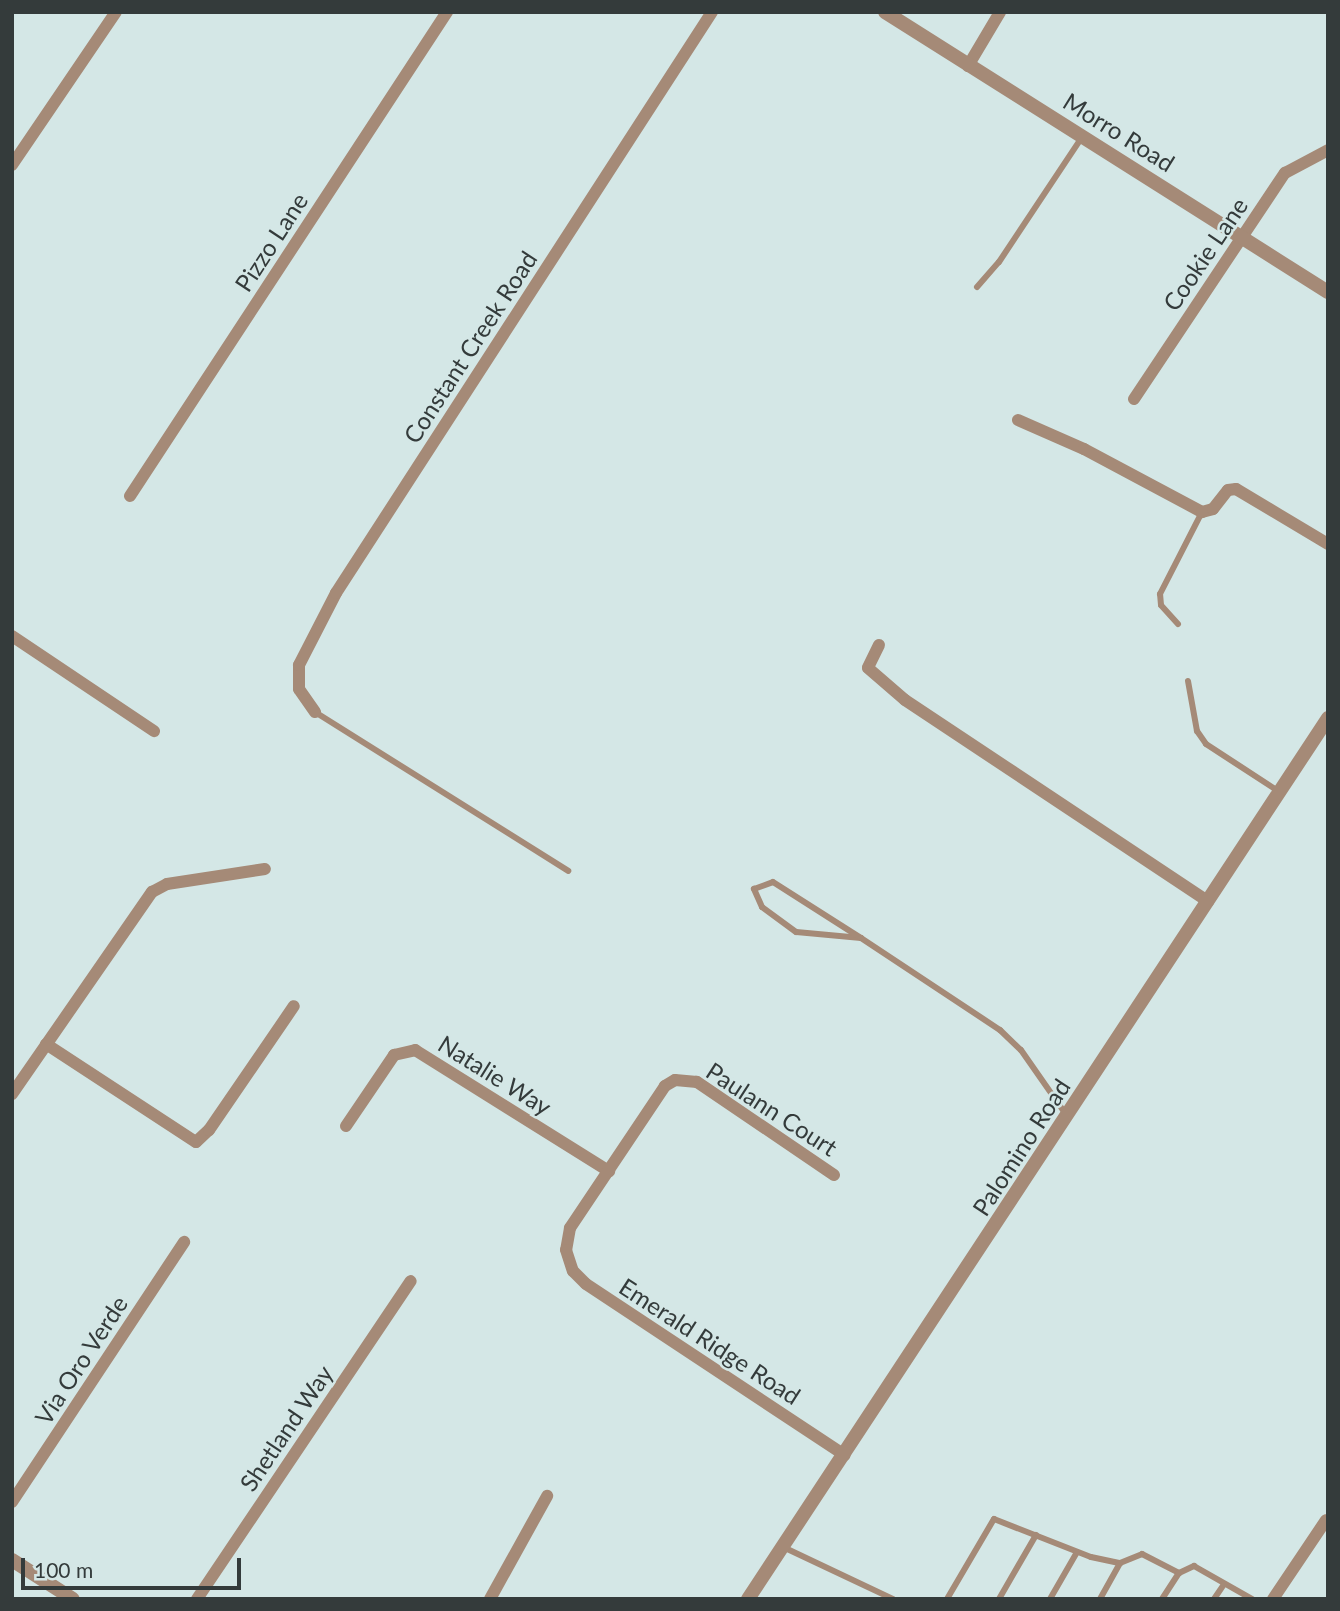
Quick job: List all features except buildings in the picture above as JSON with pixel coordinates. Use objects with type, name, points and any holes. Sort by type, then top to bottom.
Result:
[{"type":"street","points":[[12,165],[116,12]]},
{"type":"street","name":"Pizzo Lane","points":[[130,496],[447,12]]},
{"type":"street","name":"Constant Creek Road","points":[[315,712],[299,689],[299,665],[336,593],[712,12]]},
{"type":"street","name":"Morro Road","points":[[885,12],[1242,235],[1328,292]]},
{"type":"street","points":[[968,66],[1000,12]]},
{"type":"street","name":"Cookie Lane","points":[[1134,399],[1285,173],[1328,150]]},
{"type":"street","points":[[1018,420],[1202,512],[1213,509],[1228,490],[1236,489],[1328,544]]},
{"type":"street","points":[[12,636],[154,730]]},
{"type":"street","points":[[879,645],[868,668],[905,700],[1209,901]]},
{"type":"street","name":"Palomino Road","points":[[748,1599],[1068,1118],[1328,718]]},
{"type":"street","points":[[12,1094],[152,892],[167,884],[265,869]]},
{"type":"street","points":[[46,1044],[197,1142],[209,1130],[294,1006]]},
{"type":"street","name":"Natalie Way","points":[[346,1126],[394,1055],[415,1050],[609,1171]]},
{"type":"street","name":"Paulann Court","points":[[609,1171],[665,1086],[683,1079],[697,1082],[834,1175]]},
{"type":"street","name":"Emerald Ridge Road","points":[[609,1171],[570,1228],[566,1250],[573,1271],[586,1284],[844,1455]]},
{"type":"street","name":"Via Oro Verde","points":[[12,1502],[184,1242]]},
{"type":"street","name":"Shetland Way","points":[[197,1599],[411,1281]]},
{"type":"street","points":[[490,1599],[547,1496]]},
{"type":"street","points":[[1273,1599],[1326,1520]]},
{"type":"street","points":[[12,1560],[73,1599]]},
{"type":"lane","points":[[977,287],[999,262],[1083,135]]},
{"type":"lane","points":[[1178,624],[1161,605],[1160,594],[1202,512]]},
{"type":"lane","points":[[1188,681],[1197,731],[1206,744],[1280,792]]},
{"type":"lane","points":[[315,712],[568,872]]},
{"type":"lane","points":[[861,938],[796,932],[762,907],[754,889],[772,882],[861,938],[1000,1030],[1021,1050],[1068,1118]]},
{"type":"lane","points":[[947,1599],[994,1519],[1077,1552],[1120,1563],[1142,1554],[1180,1573]]},
{"type":"lane","points":[[999,1599],[1036,1535]]},
{"type":"lane","points":[[783,1547],[893,1599]]},
{"type":"lane","points":[[1050,1599],[1077,1552]]},
{"type":"lane","points":[[1100,1599],[1120,1563]]},
{"type":"lane","points":[[1162,1599],[1180,1573],[1194,1566],[1252,1599]]},
{"type":"lane","points":[[1214,1599],[1224,1584]]}]
